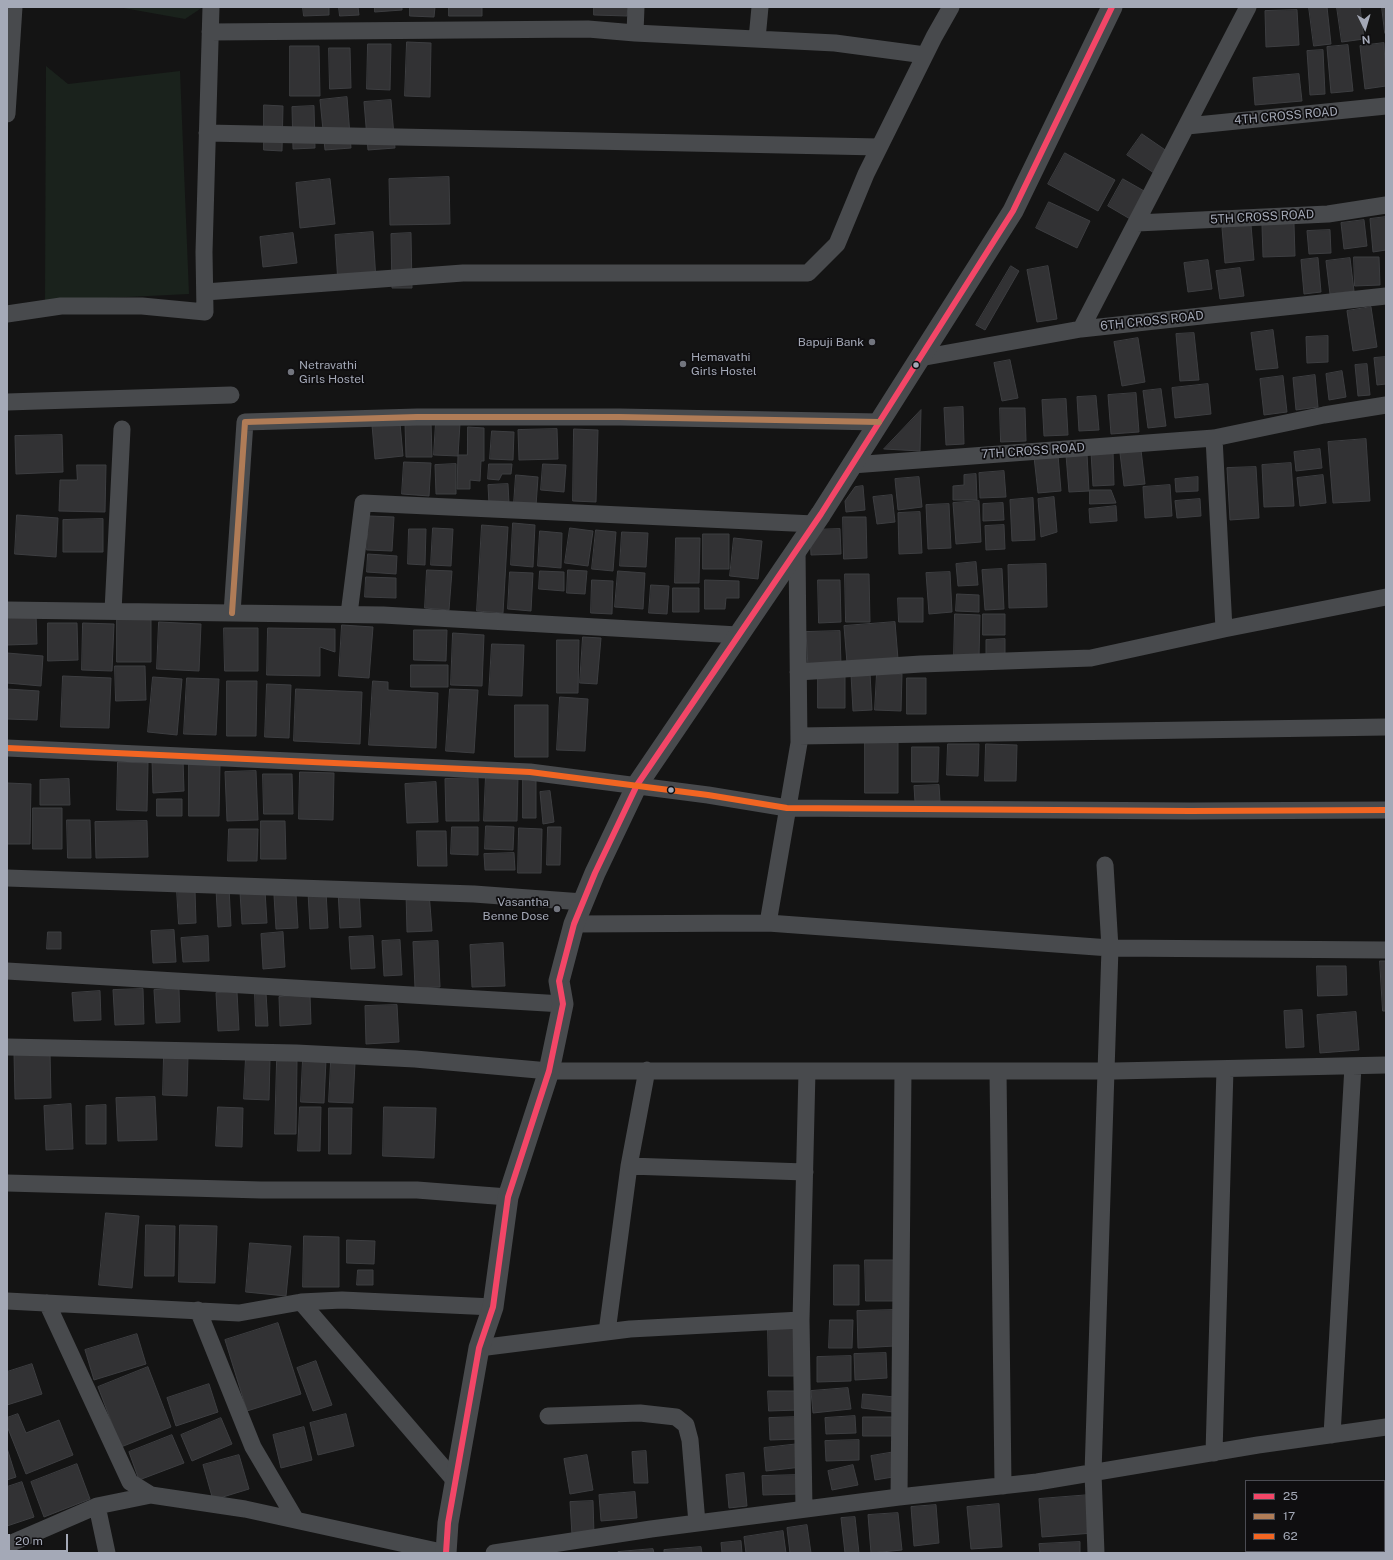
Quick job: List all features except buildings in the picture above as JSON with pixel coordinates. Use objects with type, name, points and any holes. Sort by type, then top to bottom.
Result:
[{"type":"street","points":[[7,114],[14,7]]},
{"type":"street","points":[[7,314],[61,306],[142,306],[205,312],[207,133],[211,7]]},
{"type":"street","points":[[635,33],[636,7]]},
{"type":"street","points":[[757,39],[760,7]]},
{"type":"street","points":[[205,292],[463,273],[808,273],[837,244],[866,174],[925,55],[951,7]]},
{"type":"street","points":[[47,1303],[130,1482],[151,1494],[246,1509],[446,1553],[448,1523],[479,1348],[493,1307],[508,1196],[549,1071],[563,1004],[559,981],[574,924],[583,902],[637,785],[814,524],[1013,211],[1112,7]]},
{"type":"street","points":[[1081,329],[1248,7]]},
{"type":"street","points":[[210,32],[588,29],[635,33],[836,43],[925,55]]},
{"type":"street","name":"4TH CROSS ROAD","points":[[1187,126],[1386,106]]},
{"type":"street","points":[[207,133],[879,148]]},
{"type":"street","name":"5TH CROSS ROAD","points":[[1137,223],[1328,214],[1386,205]]},
{"type":"street","name":"6TH CROSS ROAD","points":[[920,358],[1081,329],[1386,296]]},
{"type":"street","points":[[7,402],[231,395]]},
{"type":"street","name":"7TH CROSS ROAD","points":[[852,465],[1214,438],[1324,415],[1386,405]]},
{"type":"street","points":[[232,613],[245,422],[417,417],[620,417],[879,422]]},
{"type":"street","points":[[113,611],[122,429]]},
{"type":"street","points":[[1214,438],[1224,629]]},
{"type":"street","points":[[349,614],[363,503],[814,524]]},
{"type":"street","points":[[768,923],[787,808],[800,743],[798,736],[797,549]]},
{"type":"street","points":[[798,672],[921,664],[1091,658],[1224,629],[1386,597]]},
{"type":"street","points":[[7,610],[383,614],[738,635]]},
{"type":"street","points":[[798,736],[1386,727]]},
{"type":"street","points":[[7,748],[530,772],[637,785],[787,808],[1182,811],[1386,810]]},
{"type":"street","points":[[1096,1553],[1093,1473],[1104,1071],[1110,948],[1105,865]]},
{"type":"street","points":[[7,878],[474,894],[583,902]]},
{"type":"street","points":[[574,924],[768,923],[1110,948],[1386,950]]},
{"type":"street","points":[[7,971],[563,1004]]},
{"type":"street","points":[[7,1047],[296,1053],[415,1059],[549,1071],[1104,1071],[1386,1065]]},
{"type":"street","points":[[1332,1434],[1352,1066]]},
{"type":"street","points":[[1214,1453],[1225,1069]]},
{"type":"street","points":[[606,1332],[629,1166],[647,1070]]},
{"type":"street","points":[[804,1509],[801,1320],[807,1071]]},
{"type":"street","points":[[900,1496],[903,1071]]},
{"type":"street","points":[[998,1071],[1003,1486]]},
{"type":"street","points":[[629,1166],[805,1172]]},
{"type":"street","points":[[7,1183],[261,1190],[417,1190],[508,1196]]},
{"type":"street","points":[[7,1301],[239,1313],[301,1302],[342,1300],[493,1307]]},
{"type":"street","points":[[301,1302],[455,1481]]},
{"type":"street","points":[[198,1310],[253,1447],[296,1520]]},
{"type":"street","points":[[479,1348],[630,1329],[801,1320]]},
{"type":"street","points":[[548,1416],[640,1413],[676,1417],[686,1424],[690,1440],[698,1523]]},
{"type":"street","points":[[494,1553],[698,1523],[900,1496],[1003,1486],[1093,1473],[1332,1434],[1386,1427]]},
{"type":"street","points":[[7,1545],[97,1506],[151,1494]]},
{"type":"street","points":[[97,1506],[107,1553]]},
{"type":"shaded area","points":[[118,7],[203,7],[185,19]]},
{"type":"shaded area","points":[[46,66],[68,84],[180,71],[189,294],[45,301]]},
{"type":"transit line","name":"25","points":[[446,1553],[448,1523],[479,1348],[493,1307],[508,1197],[549,1071],[563,1004],[559,981],[574,924],[595,873],[637,785],[821,514],[1013,211],[1112,7]]},
{"type":"transit line","name":"17","points":[[232,613],[245,422],[417,417],[620,417],[879,422]]},
{"type":"transit line","name":"62","points":[[7,748],[530,772],[708,795],[787,808],[1190,811],[1386,810]]},
{"type":"place","name":"Bapuji Bank","points":[[872,342]]},
{"type":"place","name":"Hemavathi Girls Hostel","points":[[683,364]]},
{"type":"place","name":"Netravathi Girls Hostel","points":[[291,372]]},
{"type":"place","name":"Vasantha Benne Dose","points":[[557,909]]}]
